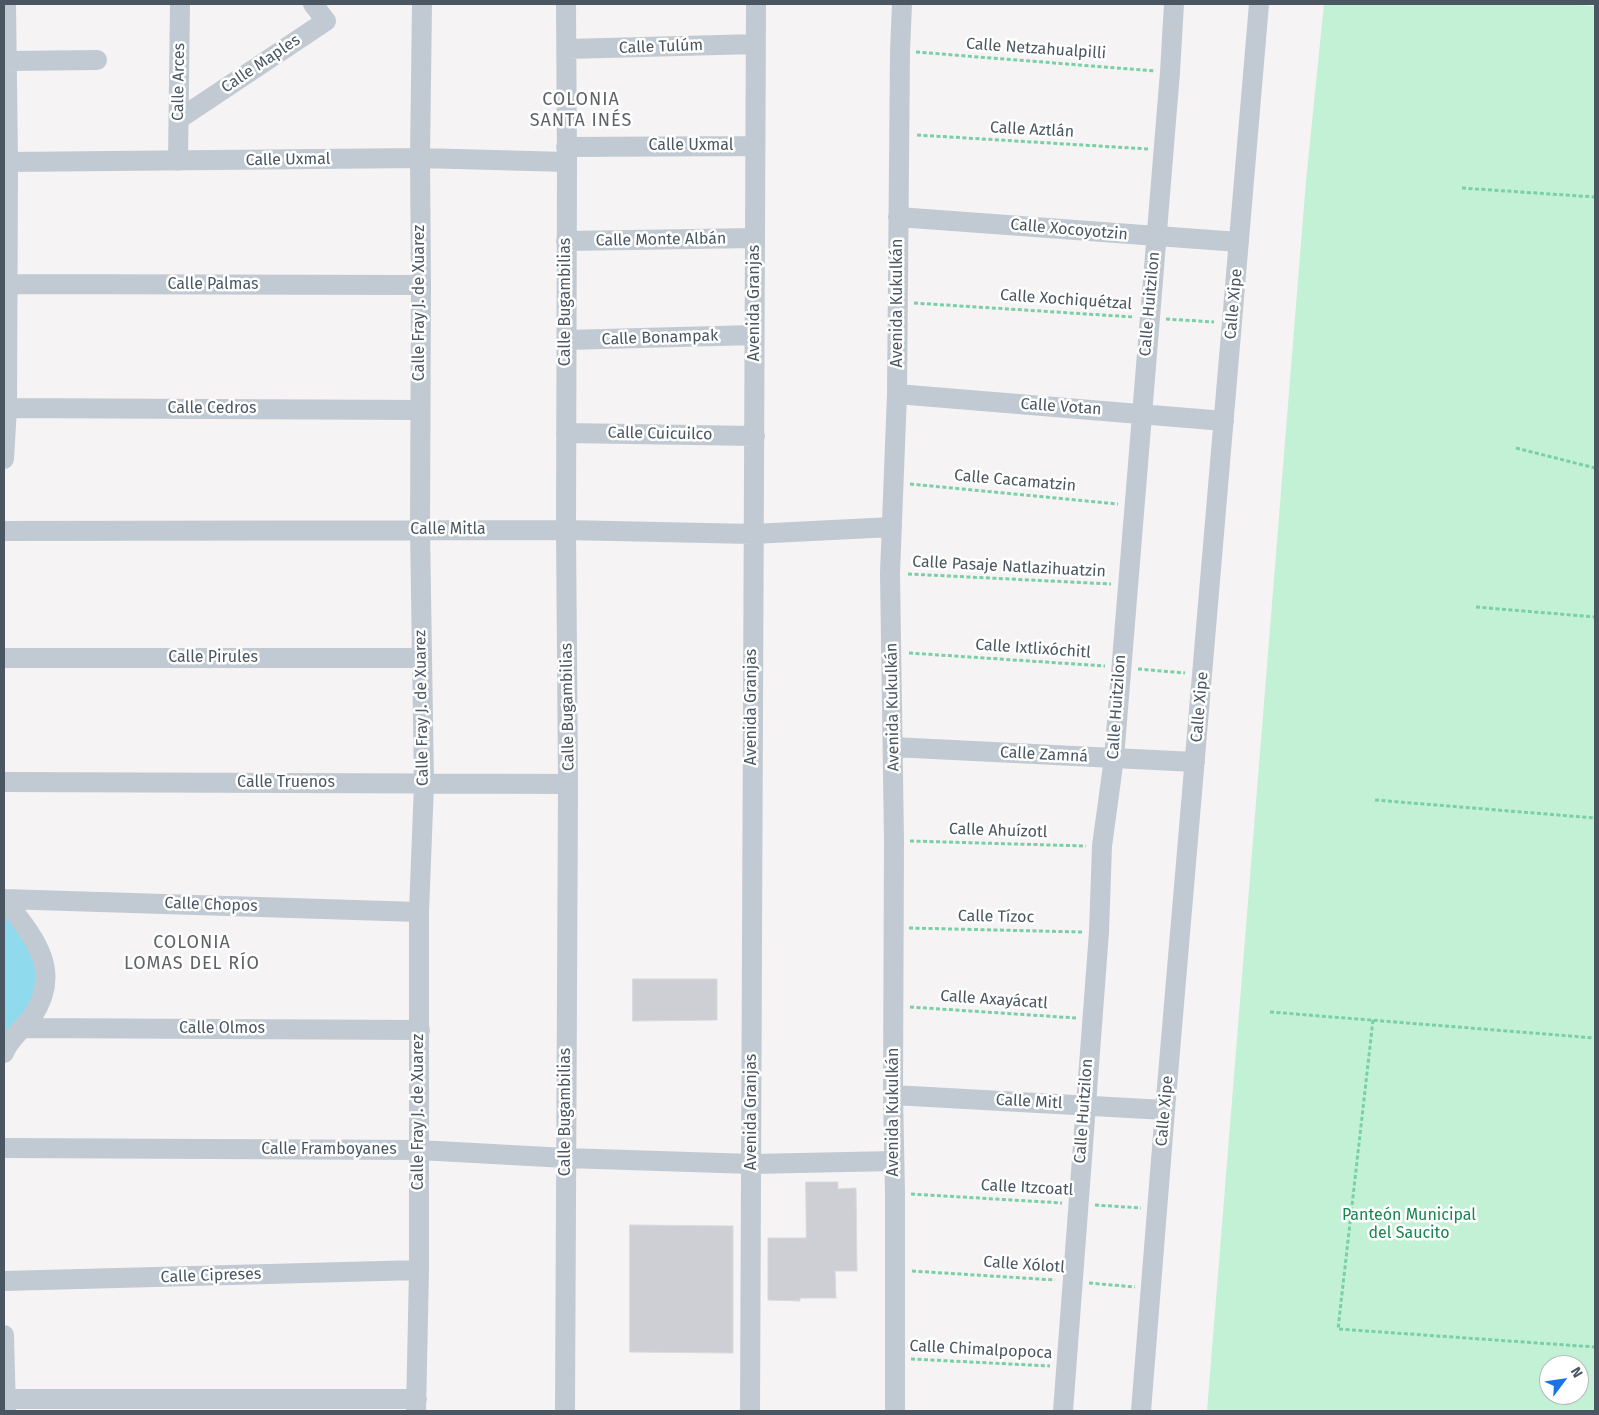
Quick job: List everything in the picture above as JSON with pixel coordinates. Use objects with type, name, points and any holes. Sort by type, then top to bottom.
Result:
[{"type":"street","points":[[4,459],[8,162],[6,4]]},
{"type":"street","name":"Calle Arces","points":[[178,161],[180,4]]},
{"type":"street","name":"Calle Maples","points":[[179,119],[326,21],[313,4]]},
{"type":"street","name":"Calle Fray J. de Xuarez","points":[[417,1405],[419,912],[424,784],[420,530],[422,4]]},
{"type":"street","name":"Calle Bugambilias","points":[[565,1411],[568,784],[566,4]]},
{"type":"street","name":"Avenida Granjas","points":[[750,1411],[756,4]]},
{"type":"street","name":"Avenida Kukulkán","points":[[895,1411],[894,841],[890,573],[897,394],[902,4]]},
{"type":"street","name":"Calle Huitzilon","points":[[1063,1411],[1092,1019],[1102,846],[1114,758],[1174,4]]},
{"type":"street","name":"Calle Xipe","points":[[1141,1411],[1259,4]]},
{"type":"street","name":"Calle Tulúm","points":[[566,49],[756,44]]},
{"type":"street","points":[[7,62],[97,60]]},
{"type":"street","name":"Calle Uxmal","points":[[8,162],[420,158],[755,146]]},
{"type":"street","name":"Calle Xocoyotzin","points":[[898,217],[1239,242]]},
{"type":"street","name":"Calle Monte Albán","points":[[566,241],[755,238]]},
{"type":"street","name":"Calle Palmas","points":[[5,284],[421,285]]},
{"type":"street","name":"Calle Bonampak","points":[[566,340],[754,335]]},
{"type":"street","name":"Calle Votan","points":[[897,394],[1224,420]]},
{"type":"street","name":"Calle Cedros","points":[[5,408],[420,410]]},
{"type":"street","name":"Calle Cuicuilco","points":[[566,433],[755,436]]},
{"type":"street","name":"Calle Mitla","points":[[4,531],[566,530],[753,534],[892,527]]},
{"type":"street","name":"Calle Pirules","points":[[4,658],[422,658]]},
{"type":"street","name":"Calle Zamná","points":[[893,747],[1195,762]]},
{"type":"street","name":"Calle Truenos","points":[[4,782],[568,784]]},
{"type":"street","points":[[4,899],[31,934],[42,954],[46,982],[38,1008],[24,1028],[5,1048]]},
{"type":"street","name":"Calle Chopos","points":[[4,899],[419,912]]},
{"type":"street","name":"Calle Olmos","points":[[24,1028],[420,1030]]},
{"type":"street","name":"Calle Mitl","points":[[893,1094],[1165,1110]]},
{"type":"street","name":"Calle Framboyanes","points":[[4,1148],[419,1150],[566,1158],[752,1164],[894,1161]]},
{"type":"street","name":"Calle Cipreses","points":[[4,1281],[419,1270]]},
{"type":"street","points":[[4,1334],[5,1403],[417,1405]]},
{"type":"path","name":"Calle Netzahualpilli","points":[[900,51],[1170,72]]},
{"type":"path","name":"Calle Aztlán","points":[[900,134],[1163,150]]},
{"type":"path","points":[[1462,188],[1595,197]]},
{"type":"path","name":"Calle Xochiquétzal","points":[[897,302],[1232,323]]},
{"type":"path","points":[[1516,448],[1595,468]]},
{"type":"path","name":"Calle Cacamatzin","points":[[894,482],[1133,505]]},
{"type":"path","name":"Calle Pasaje Natlazihuatzin","points":[[890,573],[1127,585]]},
{"type":"path","points":[[1476,607],[1595,617]]},
{"type":"path","name":"Calle Ixtlixóchitl","points":[[892,652],[1203,674]]},
{"type":"path","points":[[1375,800],[1595,818]]},
{"type":"path","name":"Calle Ahuízotl","points":[[894,841],[1102,846]]},
{"type":"path","name":"Calle Tízoc","points":[[894,927],[1098,932]]},
{"type":"path","name":"Calle Axayácatl","points":[[894,1006],[1092,1019]]},
{"type":"path","points":[[1270,1012],[1595,1038]]},
{"type":"path","points":[[1373,1020],[1338,1329],[1595,1347]]},
{"type":"path","name":"Calle Itzcoatl","points":[[895,1193],[1157,1209]]},
{"type":"path","name":"Calle Xólotl","points":[[895,1269],[1072,1281],[1151,1289]]},
{"type":"path","name":"Calle Chimalpopoca","points":[[895,1358],[1065,1367]]},
{"type":"green space","name":"Panteón Municipal del Saucito","points":[[1324,4],[1561,4],[1595,6],[1595,1411],[1207,1411],[1306,181]]},
{"type":"water","points":[[4,913],[33,952],[38,979],[31,1005],[4,1034]]},
{"type":"building","points":[[633,979],[717,979],[717,1020],[633,1021]]},
{"type":"building","points":[[806,1182],[838,1182],[838,1189],[856,1188],[857,1271],[835,1271],[836,1298],[800,1298],[800,1301],[768,1300],[768,1238],[806,1238]]},
{"type":"building","points":[[630,1225],[733,1226],[733,1353],[630,1352]]},
{"type":"district","name":"COLONIA SANTA INÉS","points":[[581,110]]},
{"type":"district","name":"COLONIA LOMAS DEL RÍO","points":[[192,953]]}]
